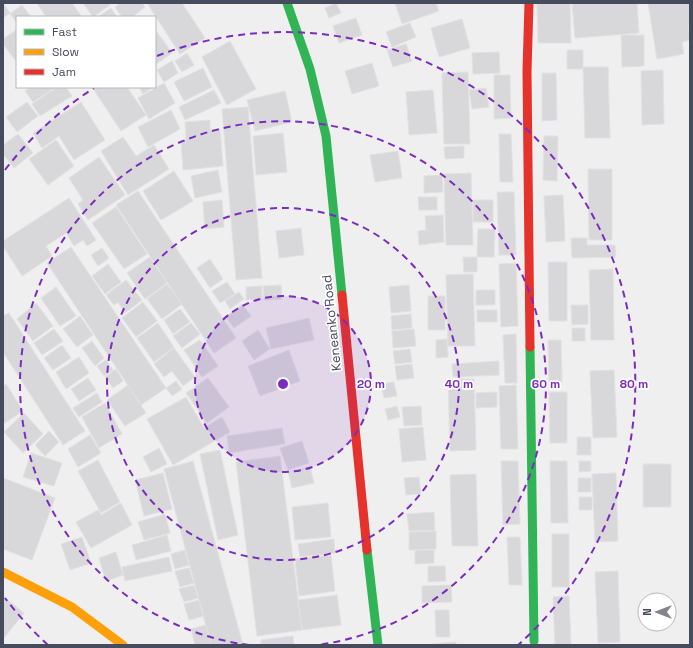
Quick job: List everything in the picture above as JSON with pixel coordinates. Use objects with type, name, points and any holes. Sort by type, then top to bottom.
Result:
[{"type":"street","name":"Keneanko Road","points":[[287,3],[302,42],[316,89],[326,136],[360,485],[378,645]]},
{"type":"street","points":[[529,3],[528,71],[534,641]]},
{"type":"street","points":[[3,572],[72,607],[123,645]]},
{"type":"building","points":[[3,3],[10,13],[3,18]]},
{"type":"building","points":[[37,3],[72,3],[81,16],[45,16]]},
{"type":"building","points":[[83,3],[108,3],[110,5],[94,16],[92,16]]},
{"type":"building","points":[[121,3],[142,3],[145,7],[133,16],[121,16],[115,7]]},
{"type":"building","points":[[147,3],[182,3],[205,38],[180,54]]},
{"type":"building","points":[[336,3],[341,13],[329,18],[325,8]]},
{"type":"building","points":[[395,3],[436,3],[439,11],[402,24]]},
{"type":"building","points":[[537,3],[570,3],[571,43],[538,43]]},
{"type":"building","points":[[572,3],[637,3],[639,33],[575,38]]},
{"type":"building","points":[[648,3],[690,3],[690,23],[688,24],[690,40],[682,42],[684,54],[657,59]]},
{"type":"building","points":[[22,5],[30,16],[16,16],[16,22],[10,14]]},
{"type":"building","points":[[111,8],[116,16],[99,16]]},
{"type":"building","points":[[356,18],[362,35],[339,43],[333,26]]},
{"type":"building","points":[[462,19],[470,48],[439,57],[431,28]]},
{"type":"building","points":[[410,23],[416,37],[392,47],[386,32]]},
{"type":"building","points":[[16,30],[15,60],[3,44],[3,39]]},
{"type":"building","points":[[156,32],[172,53],[156,64]]},
{"type":"building","points":[[621,35],[644,35],[644,66],[622,67]]},
{"type":"building","points":[[230,41],[256,89],[227,105],[202,57]]},
{"type":"building","points":[[406,44],[412,61],[393,67],[387,50]]},
{"type":"building","points":[[567,50],[583,50],[583,69],[567,69]]},
{"type":"building","points":[[499,52],[500,73],[473,74],[472,53]]},
{"type":"building","points":[[187,53],[194,65],[182,72],[175,61]]},
{"type":"building","points":[[172,61],[178,73],[164,82],[157,70]]},
{"type":"building","points":[[372,63],[379,86],[352,94],[345,71]]},
{"type":"building","points":[[583,67],[608,67],[610,138],[585,138]]},
{"type":"building","points":[[203,68],[212,87],[184,101],[174,82]]},
{"type":"building","points":[[663,70],[664,124],[642,125],[641,71]]},
{"type":"building","points":[[468,72],[470,144],[444,144],[442,73]]},
{"type":"building","points":[[542,73],[556,73],[557,120],[542,121]]},
{"type":"building","points":[[494,75],[510,75],[511,118],[494,119]]},
{"type":"building","points":[[164,83],[175,103],[149,119],[138,98]]},
{"type":"building","points":[[30,88],[54,88],[33,102],[25,91]]},
{"type":"building","points":[[56,88],[67,88],[72,96],[40,116],[32,104]]},
{"type":"building","points":[[93,88],[128,88],[146,115],[121,131]]},
{"type":"building","points":[[140,88],[152,88],[143,94]]},
{"type":"building","points":[[486,88],[489,107],[472,109],[469,90]]},
{"type":"building","points":[[214,90],[221,103],[185,120],[179,107]]},
{"type":"building","points":[[433,90],[437,133],[409,135],[406,92]]},
{"type":"building","points":[[285,91],[292,122],[255,131],[247,100]]},
{"type":"building","points":[[27,102],[38,116],[17,132],[6,117]]},
{"type":"building","points":[[81,102],[105,140],[74,160],[59,136],[42,148],[33,133]]},
{"type":"building","points":[[248,107],[262,278],[236,280],[222,109]]},
{"type":"building","points":[[171,110],[180,129],[148,147],[138,127]]},
{"type":"building","points":[[210,120],[210,130],[220,129],[223,166],[183,170],[181,141],[186,140],[185,122]]},
{"type":"building","points":[[283,133],[287,172],[256,175],[253,136]]},
{"type":"building","points":[[18,134],[33,153],[14,168],[3,154],[3,145]]},
{"type":"building","points":[[499,134],[511,134],[513,182],[500,182]]},
{"type":"building","points":[[544,136],[558,136],[557,181],[543,180]]},
{"type":"building","points":[[123,137],[136,156],[154,145],[169,169],[128,195],[101,151]]},
{"type":"building","points":[[56,140],[74,166],[48,185],[29,159]]},
{"type":"building","points":[[464,146],[464,158],[445,159],[444,147]]},
{"type":"building","points":[[398,151],[402,178],[375,182],[370,155]]},
{"type":"building","points":[[99,157],[125,195],[88,220],[78,204],[83,200],[69,178]]},
{"type":"building","points":[[588,169],[612,169],[612,240],[589,240]]},
{"type":"building","points":[[218,170],[222,192],[195,198],[191,176]]},
{"type":"building","points":[[174,171],[193,201],[161,220],[143,191]]},
{"type":"building","points":[[471,173],[473,245],[446,245],[444,174]]},
{"type":"building","points":[[442,175],[443,192],[424,193],[424,176]]},
{"type":"building","points":[[138,191],[236,338],[214,353],[116,205]]},
{"type":"building","points":[[497,192],[514,192],[516,255],[499,255]]},
{"type":"building","points":[[563,195],[565,241],[546,242],[544,196]]},
{"type":"building","points":[[418,197],[437,197],[437,210],[419,210]]},
{"type":"building","points":[[69,198],[96,240],[87,246],[83,240],[74,246],[66,233],[46,246],[52,256],[22,276],[3,246],[3,241]]},
{"type":"building","points":[[222,200],[224,227],[205,229],[203,202]]},
{"type":"building","points":[[473,200],[493,200],[493,222],[473,222]]},
{"type":"building","points":[[116,207],[147,254],[124,269],[92,223]]},
{"type":"building","points":[[443,215],[444,242],[419,245],[418,231],[426,230],[425,216]]},
{"type":"building","points":[[301,228],[304,255],[279,258],[276,231]]},
{"type":"building","points":[[478,229],[495,229],[494,257],[477,257]]},
{"type":"building","points":[[571,238],[587,238],[587,245],[615,245],[616,257],[572,258]]},
{"type":"building","points":[[71,247],[166,388],[141,405],[47,263]]},
{"type":"building","points":[[102,248],[109,258],[98,266],[91,255]]},
{"type":"building","points":[[150,257],[167,283],[145,299],[127,273]]},
{"type":"building","points":[[463,257],[477,257],[477,272],[464,272]]},
{"type":"building","points":[[210,259],[223,279],[210,288],[197,268]]},
{"type":"building","points":[[548,262],[567,262],[567,321],[549,321]]},
{"type":"building","points":[[516,263],[518,326],[501,327],[499,264]]},
{"type":"building","points":[[108,264],[121,282],[105,294],[92,276]]},
{"type":"building","points":[[613,269],[614,340],[591,340],[589,270]]},
{"type":"building","points":[[473,274],[475,346],[448,346],[446,275]]},
{"type":"building","points":[[126,280],[142,300],[125,313],[118,302],[114,305],[106,295]]},
{"type":"building","points":[[227,282],[235,294],[220,303],[212,291]]},
{"type":"building","points":[[167,284],[182,304],[162,319],[147,299]]},
{"type":"building","points":[[281,285],[282,299],[264,300],[263,286]]},
{"type":"building","points":[[409,285],[411,311],[391,313],[389,287]]},
{"type":"building","points":[[262,286],[262,299],[246,300],[246,287]]},
{"type":"building","points":[[56,287],[76,316],[60,326],[41,298]]},
{"type":"building","points":[[476,290],[495,290],[495,305],[476,305]]},
{"type":"building","points":[[239,292],[244,299],[230,309],[225,301]]},
{"type":"building","points":[[428,296],[445,296],[445,330],[428,330]]},
{"type":"building","points":[[143,302],[157,321],[136,337],[122,318]]},
{"type":"building","points":[[36,303],[53,326],[33,341],[17,319]]},
{"type":"building","points":[[242,304],[251,316],[234,328],[226,317]]},
{"type":"building","points":[[571,305],[588,305],[588,324],[572,325]]},
{"type":"building","points":[[180,309],[190,322],[173,334],[164,320]]},
{"type":"building","points":[[477,310],[497,310],[497,322],[477,322]]},
{"type":"building","points":[[9,313],[85,431],[63,445],[3,352],[3,316]]},
{"type":"building","points":[[411,314],[412,328],[392,330],[391,316]]},
{"type":"building","points":[[80,316],[93,335],[77,347],[63,329]]},
{"type":"building","points":[[309,318],[314,340],[271,349],[266,328]]},
{"type":"building","points":[[158,323],[174,347],[154,362],[137,338]]},
{"type":"building","points":[[191,323],[200,334],[182,348],[173,336]]},
{"type":"building","points":[[572,328],[585,328],[585,341],[572,341]]},
{"type":"building","points":[[54,329],[63,341],[42,355],[34,343]]},
{"type":"building","points":[[414,329],[416,346],[393,348],[392,331]]},
{"type":"building","points":[[258,330],[270,349],[254,360],[242,341]]},
{"type":"building","points":[[516,334],[517,383],[505,383],[503,335]]},
{"type":"building","points":[[447,339],[448,357],[436,358],[436,340]]},
{"type":"building","points":[[200,340],[218,366],[202,377],[184,350]]},
{"type":"building","points":[[548,340],[561,340],[562,382],[549,382]]},
{"type":"building","points":[[92,341],[104,358],[95,366],[82,348]]},
{"type":"building","points":[[62,345],[71,358],[53,370],[44,358]]},
{"type":"building","points":[[174,348],[195,377],[183,386],[172,371],[164,377],[154,364]]},
{"type":"building","points":[[410,349],[412,362],[395,364],[393,351]]},
{"type":"building","points":[[289,350],[300,381],[260,396],[248,366]]},
{"type":"building","points":[[79,357],[89,373],[66,389],[56,372]]},
{"type":"building","points":[[106,360],[113,370],[104,376],[97,366]]},
{"type":"building","points":[[499,361],[499,375],[453,377],[452,364]]},
{"type":"building","points":[[412,364],[414,378],[397,380],[395,366]]},
{"type":"building","points":[[116,369],[123,381],[113,388],[105,377]]},
{"type":"building","points":[[614,370],[617,437],[593,438],[590,371]]},
{"type":"building","points":[[88,378],[96,390],[79,401],[71,389]]},
{"type":"building","points":[[208,378],[229,407],[207,423],[186,393]]},
{"type":"building","points":[[448,379],[474,379],[476,450],[450,451]]},
{"type":"building","points":[[176,381],[182,389],[172,396],[166,388]]},
{"type":"building","points":[[394,382],[397,396],[384,398],[381,384]]},
{"type":"building","points":[[6,384],[23,411],[3,424],[3,386]]},
{"type":"building","points":[[128,385],[146,413],[125,426],[107,400]]},
{"type":"building","points":[[516,385],[518,449],[501,449],[499,386]]},
{"type":"building","points":[[497,392],[497,407],[476,408],[476,393]]},
{"type":"building","points":[[549,392],[567,392],[567,443],[550,443]]},
{"type":"building","points":[[97,393],[102,402],[79,417],[73,408]]},
{"type":"building","points":[[186,397],[204,428],[222,417],[230,432],[173,465],[147,419]]},
{"type":"building","points":[[105,403],[122,434],[99,448],[82,417]]},
{"type":"building","points":[[397,406],[400,417],[388,420],[385,409]]},
{"type":"building","points":[[421,406],[422,425],[404,426],[402,407]]},
{"type":"building","points":[[24,413],[43,434],[23,453],[4,432]]},
{"type":"building","points":[[423,427],[426,460],[402,462],[399,429]]},
{"type":"building","points":[[282,428],[285,444],[229,453],[227,436]]},
{"type":"building","points":[[49,431],[59,442],[45,456],[35,445]]},
{"type":"building","points":[[90,435],[101,453],[78,467],[68,449]]},
{"type":"building","points":[[577,437],[591,437],[591,455],[577,455]]},
{"type":"building","points":[[302,441],[309,463],[288,470],[280,448]]},
{"type":"building","points":[[159,448],[167,464],[151,472],[143,457]]},
{"type":"building","points":[[220,450],[238,535],[218,540],[200,454]]},
{"type":"building","points":[[31,453],[62,463],[54,486],[23,477]]},
{"type":"building","points":[[280,456],[302,630],[257,636],[236,462]]},
{"type":"building","points":[[98,460],[120,502],[101,513],[78,471]]},
{"type":"building","points":[[193,461],[243,645],[211,645],[164,469]]},
{"type":"building","points":[[501,461],[518,461],[520,524],[503,525]]},
{"type":"building","points":[[550,461],[567,461],[568,523],[551,523]]},
{"type":"building","points":[[579,461],[591,461],[591,471],[579,472]]},
{"type":"building","points":[[643,464],[671,464],[671,507],[643,507]]},
{"type":"building","points":[[310,467],[314,483],[292,488],[288,472]]},
{"type":"building","points":[[163,473],[172,509],[144,516],[135,480]]},
{"type":"building","points":[[616,473],[618,541],[595,542],[592,474]]},
{"type":"building","points":[[476,474],[478,546],[452,546],[450,475]]},
{"type":"building","points":[[419,477],[421,494],[406,495],[404,478]]},
{"type":"building","points":[[3,478],[55,498],[32,560],[3,549]]},
{"type":"building","points":[[578,478],[591,478],[591,492],[578,492]]},
{"type":"building","points":[[579,497],[592,497],[592,510],[579,510]]},
{"type":"building","points":[[121,503],[132,525],[91,548],[76,522],[98,510],[101,515]]},
{"type":"building","points":[[328,503],[331,537],[295,540],[292,507]]},
{"type":"building","points":[[434,512],[435,530],[409,531],[407,514]]},
{"type":"building","points":[[165,514],[170,533],[144,540],[138,522]]},
{"type":"building","points":[[436,531],[436,549],[409,550],[409,532]]},
{"type":"building","points":[[552,534],[569,534],[569,587],[552,587]]},
{"type":"building","points":[[167,535],[171,551],[136,560],[132,545]]},
{"type":"building","points":[[82,537],[91,563],[70,570],[61,544]]},
{"type":"building","points":[[507,537],[520,537],[522,585],[509,585]]},
{"type":"building","points":[[334,539],[335,553],[300,557],[298,544]]},
{"type":"building","points":[[185,550],[189,565],[175,569],[171,554]]},
{"type":"building","points":[[415,550],[434,550],[434,563],[415,564]]},
{"type":"building","points":[[116,552],[123,575],[106,581],[99,558]]},
{"type":"building","points":[[331,555],[335,591],[299,596],[295,559]]},
{"type":"building","points":[[169,557],[172,571],[125,581],[122,567]]},
{"type":"building","points":[[428,566],[445,566],[446,581],[428,582]]},
{"type":"building","points":[[189,568],[194,583],[180,587],[175,571]]},
{"type":"building","points":[[618,571],[620,642],[598,643],[595,572]]},
{"type":"building","points":[[194,585],[198,598],[184,602],[179,589]]},
{"type":"building","points":[[451,585],[452,602],[422,603],[422,586]]},
{"type":"building","points":[[337,595],[341,625],[302,630],[298,600]]},
{"type":"building","points":[[3,596],[24,613],[3,639]]},
{"type":"building","points":[[569,596],[571,645],[555,645],[553,597]]},
{"type":"building","points":[[199,600],[204,616],[189,620],[184,604]]},
{"type":"building","points":[[435,610],[449,610],[450,637],[436,637]]},
{"type":"building","points":[[206,625],[211,645],[195,645],[191,629]]},
{"type":"building","points":[[293,636],[294,645],[261,645],[261,640]]},
{"type":"building","points":[[456,642],[456,645],[433,645],[433,644]]},
{"type":"traffic: fast","points":[[287,3],[310,69],[326,136],[342,295]]},
{"type":"traffic: fast","points":[[530,347],[534,641]]},
{"type":"traffic: fast","points":[[367,550],[378,645]]},
{"type":"traffic: slow","points":[[3,572],[72,607],[123,645]]},
{"type":"traffic: jam","points":[[529,3],[527,71],[530,347]]},
{"type":"traffic: jam","points":[[342,295],[367,550]]}]
